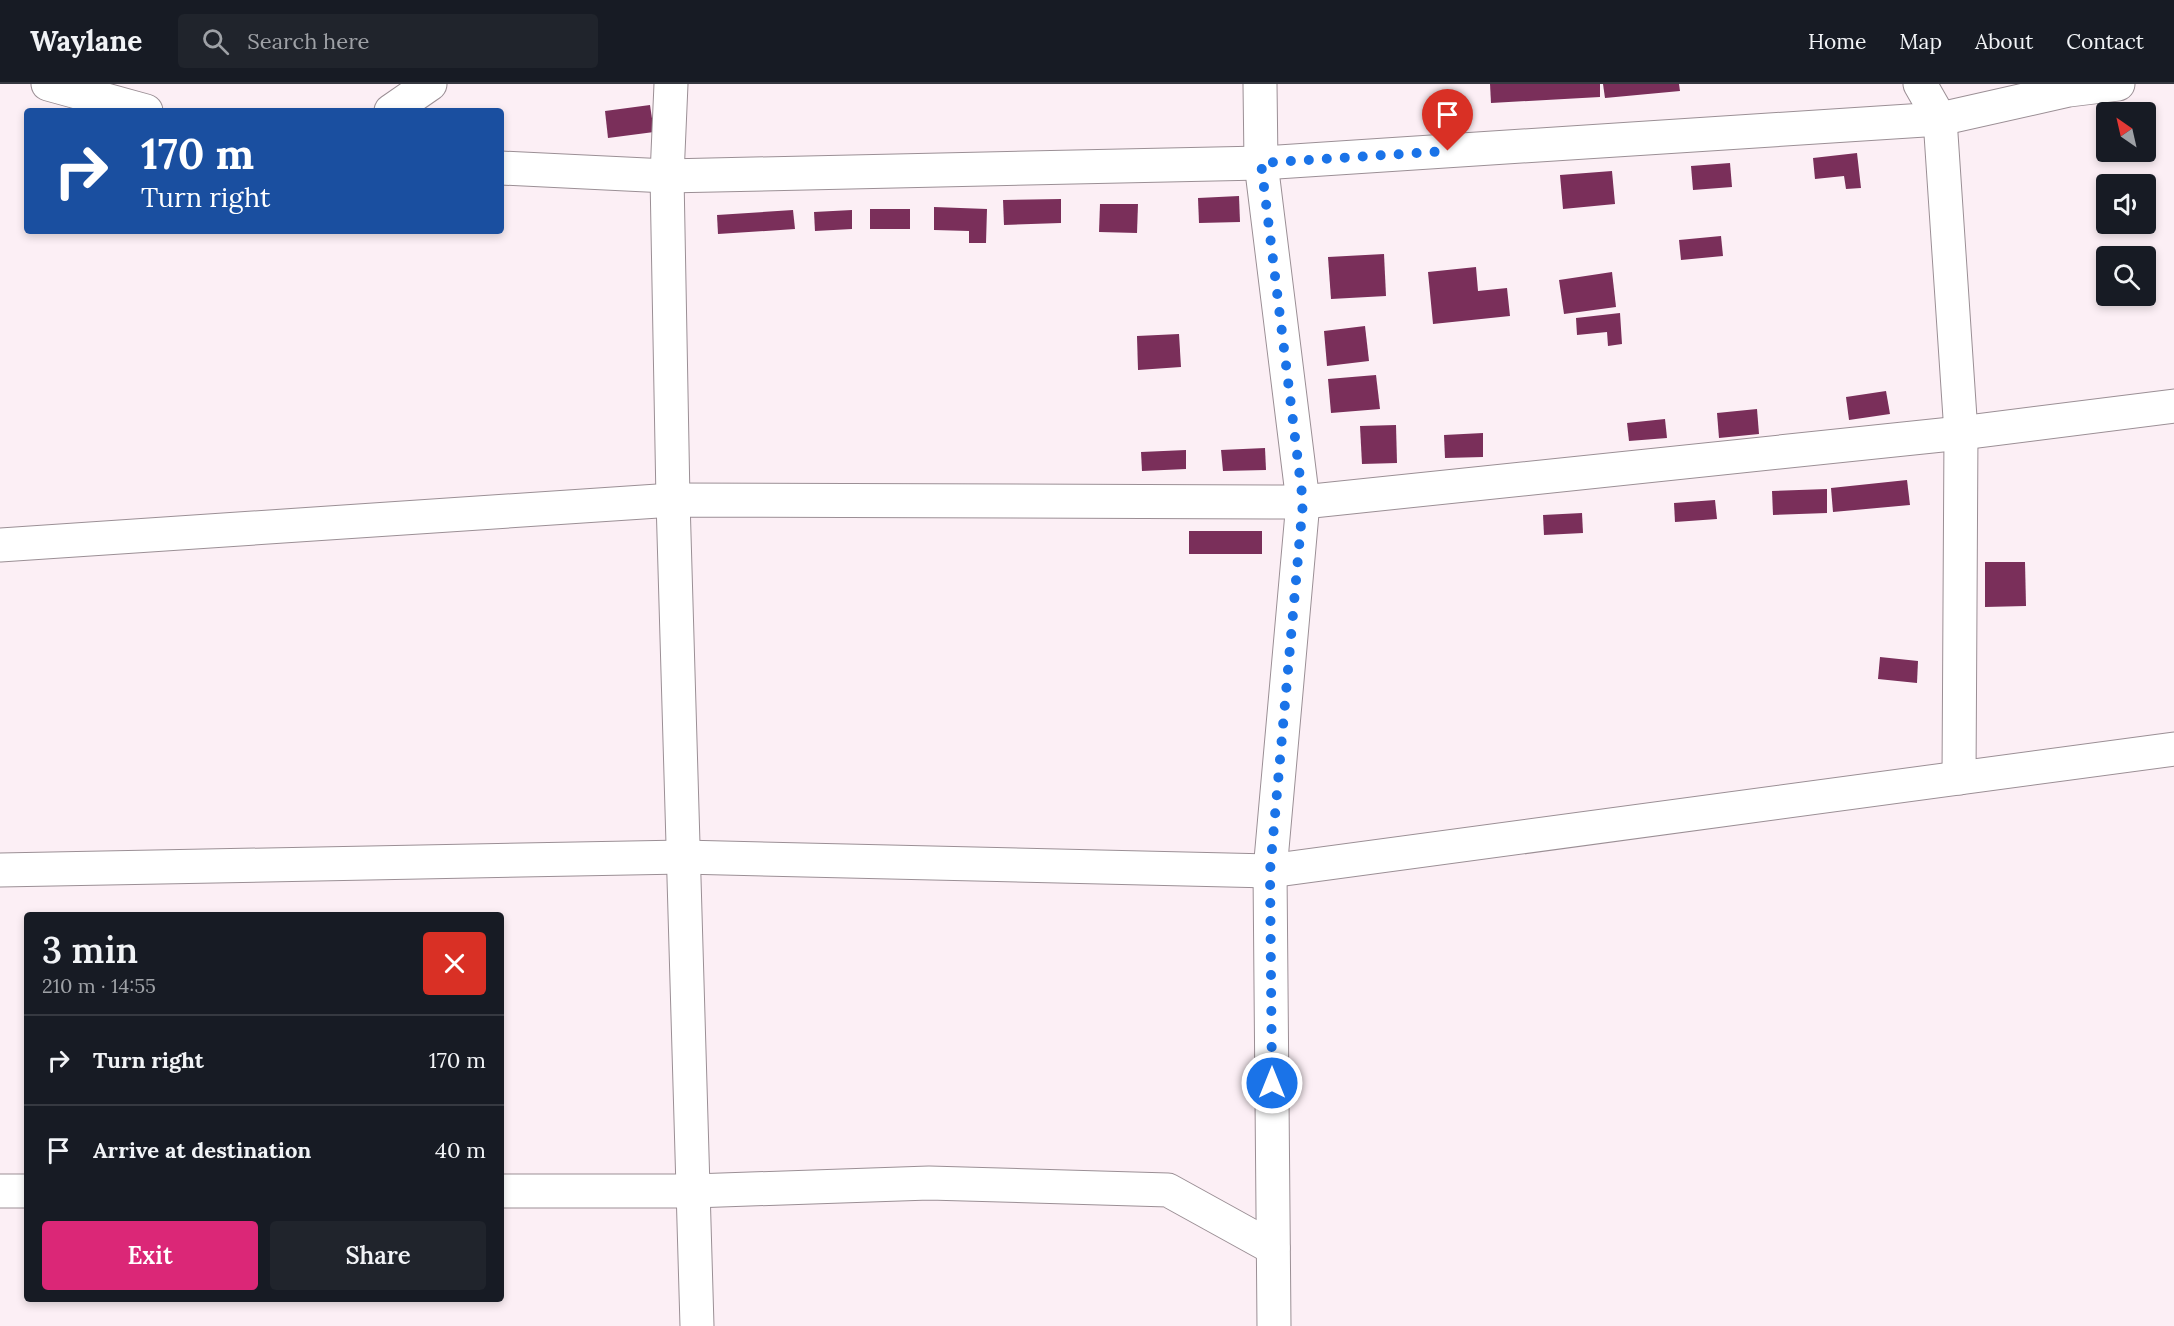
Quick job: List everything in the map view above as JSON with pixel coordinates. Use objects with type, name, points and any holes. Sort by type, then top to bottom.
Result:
[{"type":"street","points":[[48,84],[135,108]]},
{"type":"street","points":[[395,108],[430,84]]},
{"type":"street","points":[[671,84],[668,176],[673,500],[697,1326]]},
{"type":"street","points":[[1260,84],[1261,163],[1303,502],[1270,871],[1274,1326]]},
{"type":"street","points":[[1920,84],[1940,119],[1961,433],[1959,778]]},
{"type":"street","points":[[504,168],[668,176],[1261,163],[1940,119],[2069,90],[2118,84]]},
{"type":"street","points":[[0,545],[673,500],[1303,502],[1961,433],[2174,406]]},
{"type":"street","points":[[0,870],[683,858],[1270,871],[2174,749]]},
{"type":"street","points":[[504,1191],[693,1191],[929,1183],[1168,1190],[1273,1248]]},
{"type":"street","points":[[0,1191],[24,1191]]},
{"type":"building","points":[[1490,84],[1600,84],[1600,97],[1491,103]]},
{"type":"building","points":[[1603,84],[1679,84],[1680,91],[1605,98]]},
{"type":"building","points":[[650,105],[654,132],[608,138],[605,111]]},
{"type":"building","points":[[1857,153],[1861,188],[1846,189],[1844,176],[1815,179],[1813,158]]},
{"type":"building","points":[[1730,163],[1732,187],[1693,190],[1691,166]]},
{"type":"building","points":[[1612,171],[1615,204],[1563,209],[1560,175]]},
{"type":"building","points":[[1239,196],[1240,222],[1199,223],[1198,198]]},
{"type":"building","points":[[1061,199],[1061,223],[1004,225],[1003,200]]},
{"type":"building","points":[[1100,204],[1138,204],[1137,233],[1099,232]]},
{"type":"building","points":[[934,207],[987,209],[986,243],[969,243],[969,231],[934,230]]},
{"type":"building","points":[[870,209],[910,209],[910,229],[870,229]]},
{"type":"building","points":[[793,210],[795,229],[718,234],[717,215]]},
{"type":"building","points":[[852,210],[852,229],[815,231],[814,212]]},
{"type":"building","points":[[1721,236],[1723,256],[1681,260],[1679,240]]},
{"type":"building","points":[[1384,254],[1386,296],[1331,299],[1328,257]]},
{"type":"building","points":[[1476,267],[1478,291],[1507,288],[1510,316],[1433,324],[1428,272]]},
{"type":"building","points":[[1612,272],[1616,307],[1564,314],[1559,280]]},
{"type":"building","points":[[1620,313],[1622,344],[1608,346],[1607,332],[1577,335],[1576,318]]},
{"type":"building","points":[[1365,326],[1369,361],[1327,366],[1324,331]]},
{"type":"building","points":[[1179,334],[1181,367],[1138,370],[1137,336]]},
{"type":"building","points":[[1376,375],[1380,409],[1331,413],[1328,379]]},
{"type":"building","points":[[1886,391],[1890,414],[1849,420],[1846,397]]},
{"type":"building","points":[[1757,409],[1759,434],[1719,438],[1717,413]]},
{"type":"building","points":[[1665,419],[1667,438],[1629,441],[1627,423]]},
{"type":"building","points":[[1396,425],[1397,463],[1362,464],[1360,426]]},
{"type":"building","points":[[1483,433],[1483,457],[1445,458],[1444,435]]},
{"type":"building","points":[[1265,448],[1266,470],[1223,471],[1221,450]]},
{"type":"building","points":[[1186,450],[1186,469],[1142,471],[1141,452]]},
{"type":"building","points":[[1907,480],[1910,505],[1833,512],[1831,488]]},
{"type":"building","points":[[1827,489],[1827,513],[1773,515],[1772,491]]},
{"type":"building","points":[[1715,500],[1717,519],[1675,522],[1674,503]]},
{"type":"building","points":[[1582,513],[1583,533],[1544,535],[1543,515]]},
{"type":"building","points":[[1189,531],[1262,531],[1262,554],[1189,554]]},
{"type":"building","points":[[1985,562],[2025,562],[2026,606],[1985,607]]},
{"type":"building","points":[[1880,657],[1918,661],[1917,683],[1878,679]]},
{"type":"route","points":[[1272,1083],[1270,871],[1303,502],[1261,163],[1448,151]]}]
